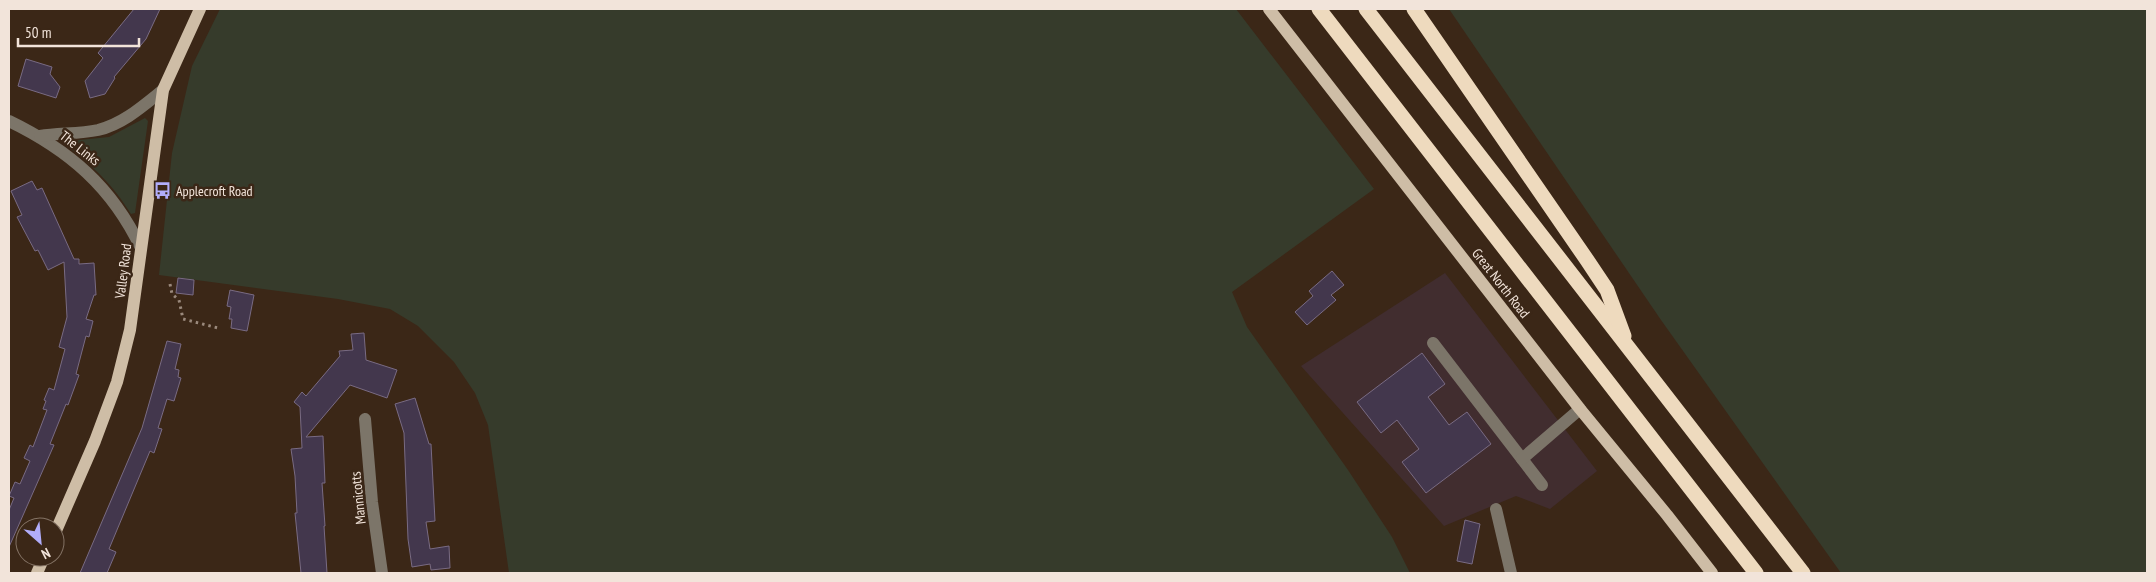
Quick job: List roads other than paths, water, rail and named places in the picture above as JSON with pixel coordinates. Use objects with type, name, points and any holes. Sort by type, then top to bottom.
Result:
[{"type":"highway","points":[[1319,9],[1756,573]]},
{"type":"highway","points":[[1366,9],[1631,354],[1803,573]]},
{"type":"highway","points":[[1414,9],[1607,290],[1631,354]]},
{"type":"main road","name":"Valley Road","points":[[62,517],[95,441],[117,382],[130,330],[164,90],[200,9]]},
{"type":"main road","name":"Great North Road","points":[[1269,9],[1580,409],[1712,573]]},
{"type":"street","name":"The Links","points":[[40,136],[98,130],[113,125],[128,117],[164,90]]},
{"type":"street","points":[[9,121],[40,136]]},
{"type":"street","name":"The Links","points":[[40,136],[90,174],[125,216],[141,248]]},
{"type":"street","points":[[1433,343],[1542,485]]},
{"type":"street","points":[[1522,459],[1580,409]]},
{"type":"street","name":"Mannicotts","points":[[365,418],[372,502],[382,573]]},
{"type":"street","points":[[1496,509],[1512,573]]},
{"type":"place","name":"Applecroft Road","points":[[162,191]]}]
